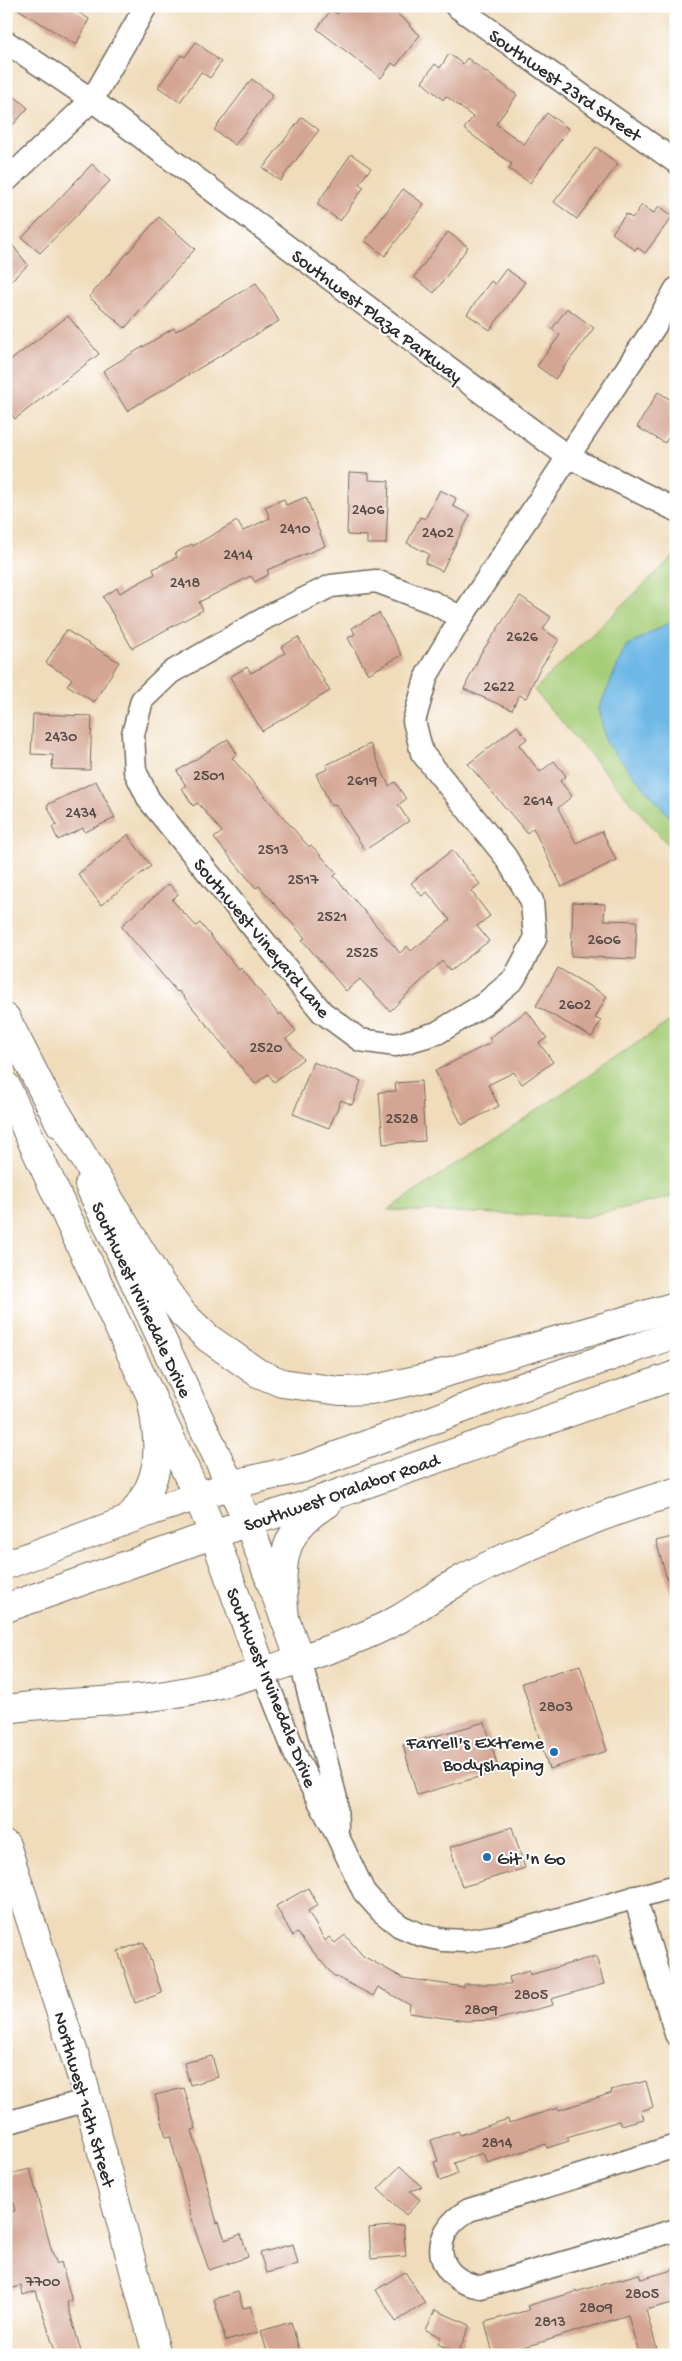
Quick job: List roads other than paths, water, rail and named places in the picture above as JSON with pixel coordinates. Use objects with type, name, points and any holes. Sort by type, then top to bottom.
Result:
[{"type":"main road","name":"Southwest Irvinedale Drive","points":[[6,1018],[51,1104],[248,1522],[300,1658]]},
{"type":"main road","name":"Southwest Irvinedale Drive","points":[[6,1086],[198,1497],[214,1535],[263,1672]]},
{"type":"main road","points":[[51,1104],[159,1281],[183,1314],[208,1338],[258,1373],[282,1383],[340,1392],[370,1390],[430,1377],[676,1306]]},
{"type":"main road","name":"Southwest Oralabor Road","points":[[6,1565],[129,1520],[231,1486],[304,1468],[510,1391],[676,1334]]},
{"type":"main road","name":"Southwest Oralabor Road","points":[[6,1608],[248,1522],[358,1486],[676,1375]]},
{"type":"main road","points":[[129,1520],[149,1488],[155,1473],[158,1444],[151,1396]]},
{"type":"main road","points":[[285,1619],[282,1571],[284,1552],[292,1535],[314,1511],[358,1486]]},
{"type":"main road","points":[[6,1709],[38,1704],[75,1703],[164,1695],[227,1683],[263,1672],[300,1658],[346,1645],[399,1619],[461,1580],[532,1543],[650,1499],[676,1492]]},
{"type":"main road","name":"Northwest 16th Street","points":[[6,1845],[88,2100],[157,2355]]},
{"type":"street","points":[[6,180],[92,100],[146,6]]},
{"type":"street","name":"Southwest 23rd Street","points":[[456,6],[676,162]]},
{"type":"street","name":"Southwest Plaza Parkway","points":[[6,42],[92,100],[567,456],[676,510]]},
{"type":"street","name":"Southwest Vineyard Lane","points":[[461,618],[432,602],[376,582],[331,586],[269,616],[170,673],[142,700],[133,734],[135,771],[149,800],[322,1012],[360,1040],[396,1046],[437,1033],[483,1005],[514,979],[535,940],[532,901],[504,856],[422,753],[414,721],[427,675],[461,618],[655,326],[676,289]]},
{"type":"street","name":"Southwest Irvinedale Drive","points":[[300,1658],[336,1799],[337,1835]]},
{"type":"street","name":"Southwest Irvinedale Drive","points":[[263,1672],[298,1761],[337,1835]]},
{"type":"street","points":[[337,1835],[364,1892],[381,1911],[400,1926],[421,1935],[444,1940],[466,1941],[499,1936],[676,1886]]},
{"type":"street","points":[[635,1898],[676,2034]]},
{"type":"street","points":[[6,2122],[88,2100]]},
{"type":"street","points":[[676,2146],[469,2210],[456,2217],[447,2226],[442,2239],[441,2253],[446,2267],[454,2278],[467,2285],[482,2287],[676,2230]]},
{"type":"water","points":[[676,619],[676,824],[606,743],[599,708],[626,646]]},
{"type":"place","name":"Farrell's Extreme Bodyshaping","points":[[554,1752]]},
{"type":"place","name":"Git 'n Go","points":[[487,1857]]}]
